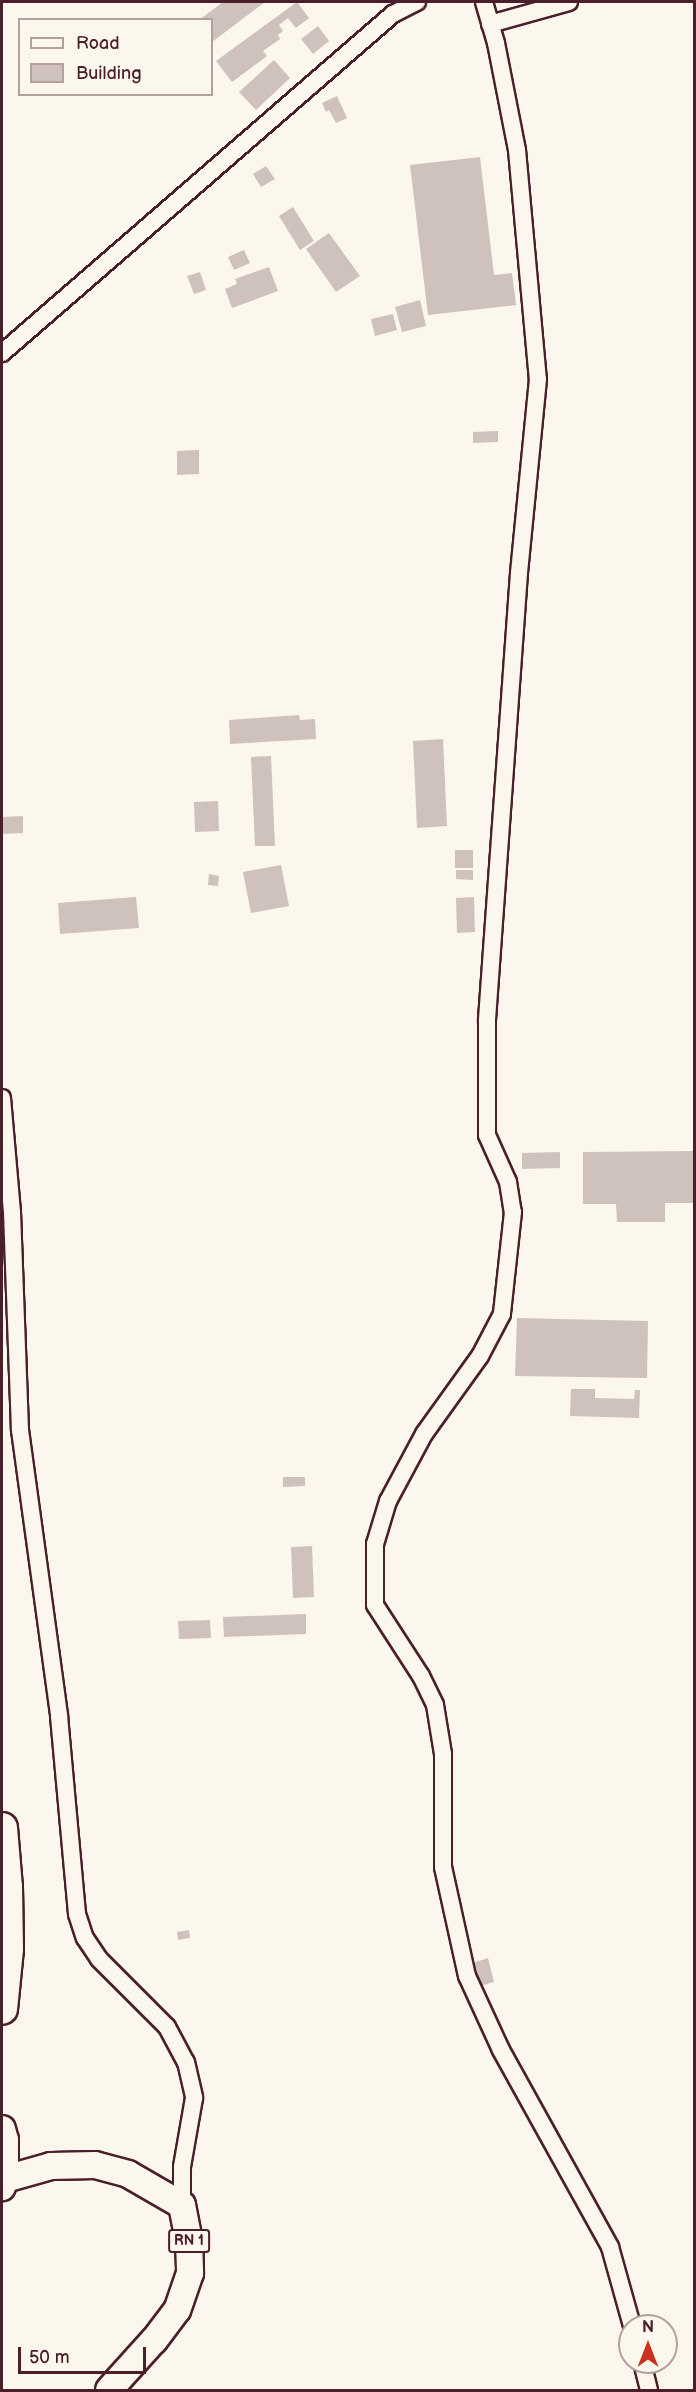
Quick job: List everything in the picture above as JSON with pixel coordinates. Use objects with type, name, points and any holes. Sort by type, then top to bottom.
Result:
[{"type":"highway","points":[[2,1827],[7,1887],[8,1948],[2,2009]]},
{"type":"main road","points":[[3,2134],[3,2183],[51,2166],[95,2165],[128,2174],[182,2205]]},
{"type":"main road","points":[[3,2134],[51,2166]]},
{"type":"main road","name":"RN 1","points":[[110,2391],[177,2310],[190,2273],[189,2241],[182,2205]]},
{"type":"street","points":[[2,353],[393,14],[417,2]]},
{"type":"street","points":[[484,2],[517,150],[538,379],[519,573],[487,1022],[487,1135],[508,1182],[513,1212],[502,1314],[480,1356],[424,1434],[388,1501],[375,1544],[375,1605],[421,1676],[435,1705],[443,1754],[443,1867],[467,1976],[501,2050],[610,2247],[629,2314]]},
{"type":"street","points":[[490,24],[569,2]]},
{"type":"street","points":[[2,1098],[12,1212],[20,1430],[59,1716],[77,1914],[85,1938],[99,1959],[167,2027],[186,2062],[194,2098],[182,2167],[182,2205]]},
{"type":"street","points":[[645,2374],[649,2391]]},
{"type":"building","points":[[223,2],[265,2],[213,41],[213,18],[202,18]]},
{"type":"building","points":[[297,2],[309,18],[296,28],[288,18],[279,25],[283,31],[278,35],[280,39],[263,51],[267,56],[232,82],[216,61]]},
{"type":"building","points":[[318,26],[329,41],[313,54],[301,39]]},
{"type":"building","points":[[274,60],[290,78],[256,110],[239,92]]},
{"type":"building","points":[[337,96],[347,118],[336,123],[329,110],[326,112],[322,103]]},
{"type":"building","points":[[480,157],[494,275],[512,273],[516,305],[428,315],[410,165]]},
{"type":"building","points":[[266,166],[275,179],[261,187],[253,174]]},
{"type":"building","points":[[293,207],[314,241],[300,250],[279,216]]},
{"type":"building","points":[[329,233],[360,276],[336,292],[306,249]]},
{"type":"building","points":[[244,250],[250,263],[234,270],[228,257]]},
{"type":"building","points":[[269,267],[278,291],[232,308],[225,289],[237,284],[235,279]]},
{"type":"building","points":[[200,272],[206,290],[194,294],[187,276]]},
{"type":"building","points":[[420,300],[426,326],[402,332],[395,307]]},
{"type":"building","points":[[393,314],[397,330],[375,336],[371,319]]},
{"type":"building","points":[[498,431],[498,442],[473,443],[473,432]]},
{"type":"building","points":[[199,450],[199,474],[177,475],[177,451]]},
{"type":"building","points":[[299,715],[300,720],[315,719],[316,739],[230,744],[229,720]]},
{"type":"building","points":[[443,739],[447,826],[417,828],[413,741]]},
{"type":"building","points":[[271,756],[275,846],[255,846],[251,757]]},
{"type":"building","points":[[218,801],[219,831],[195,832],[194,802]]},
{"type":"building","points":[[23,816],[23,833],[2,834],[2,817]]},
{"type":"building","points":[[455,850],[473,850],[473,868],[455,868]]},
{"type":"building","points":[[281,865],[289,906],[251,913],[243,872]]},
{"type":"building","points":[[456,870],[473,870],[473,880],[456,879]]},
{"type":"building","points":[[209,874],[219,876],[218,886],[208,885]]},
{"type":"building","points":[[136,897],[139,928],[60,934],[58,903]]},
{"type":"building","points":[[474,897],[475,932],[457,933],[456,898]]},
{"type":"building","points":[[694,1151],[694,1203],[665,1203],[665,1222],[617,1222],[616,1204],[583,1204],[583,1152]]},
{"type":"building","points":[[560,1152],[560,1168],[522,1169],[522,1153]]},
{"type":"building","points":[[517,1318],[648,1321],[647,1378],[515,1376]]},
{"type":"building","points":[[571,1389],[595,1389],[595,1398],[634,1399],[635,1390],[640,1390],[639,1418],[570,1416]]},
{"type":"building","points":[[283,1477],[305,1477],[305,1486],[283,1487]]},
{"type":"building","points":[[312,1546],[314,1597],[293,1598],[291,1547]]},
{"type":"building","points":[[306,1614],[306,1634],[224,1637],[223,1617]]},
{"type":"building","points":[[210,1620],[211,1638],[179,1639],[178,1621]]},
{"type":"building","points":[[189,1930],[190,1938],[178,1940],[177,1932]]},
{"type":"building","points":[[488,1958],[494,1982],[480,1986],[473,1963]]}]
